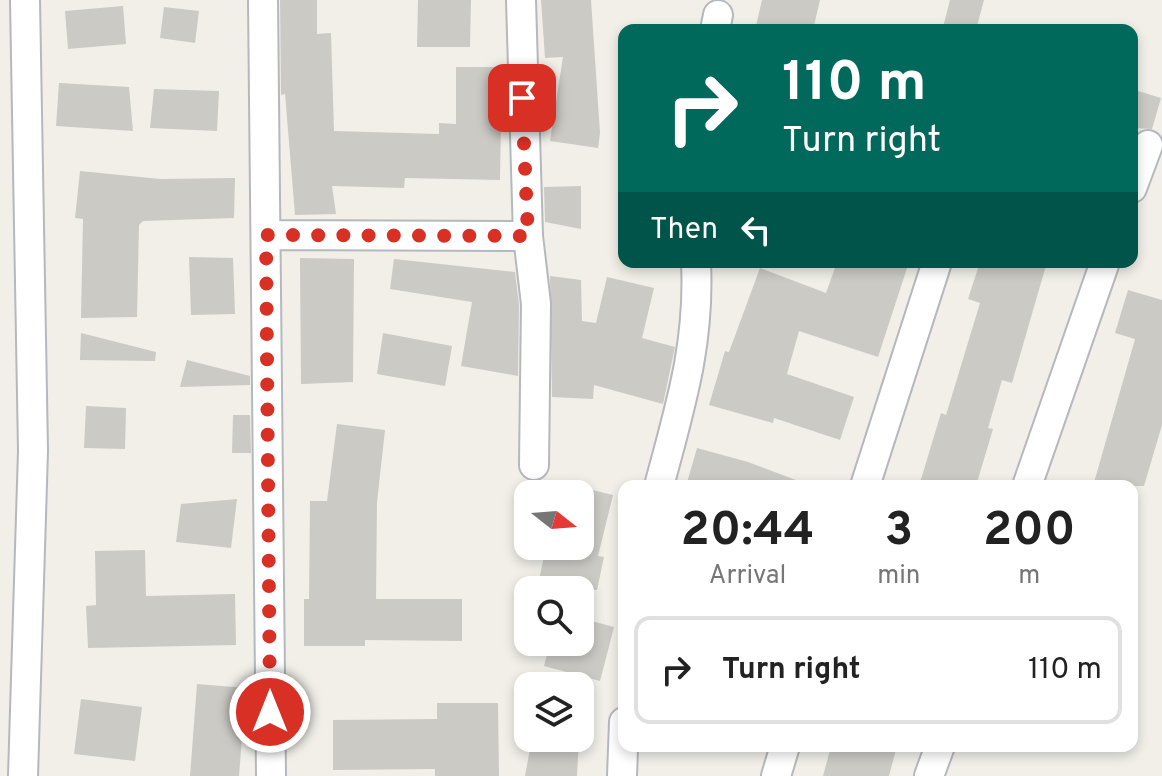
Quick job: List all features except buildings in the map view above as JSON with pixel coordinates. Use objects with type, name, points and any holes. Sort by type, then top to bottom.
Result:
[{"type":"street","points":[[23,776],[33,451],[25,0]]},
{"type":"street","points":[[263,0],[271,776]]},
{"type":"street","points":[[521,0],[528,236],[536,304],[534,465]]},
{"type":"street","points":[[1138,172],[1148,145]]},
{"type":"street","points":[[266,235],[528,236]]},
{"type":"street","points":[[661,480],[690,366],[698,311],[696,268]]},
{"type":"street","points":[[867,480],[935,268]]},
{"type":"street","points":[[1029,480],[1103,268]]},
{"type":"street","points":[[622,776],[623,752]]},
{"type":"street","points":[[776,776],[783,752]]},
{"type":"street","points":[[929,776],[938,752]]},
{"type":"route","points":[[270,712],[266,235],[528,236],[522,98]]}]
